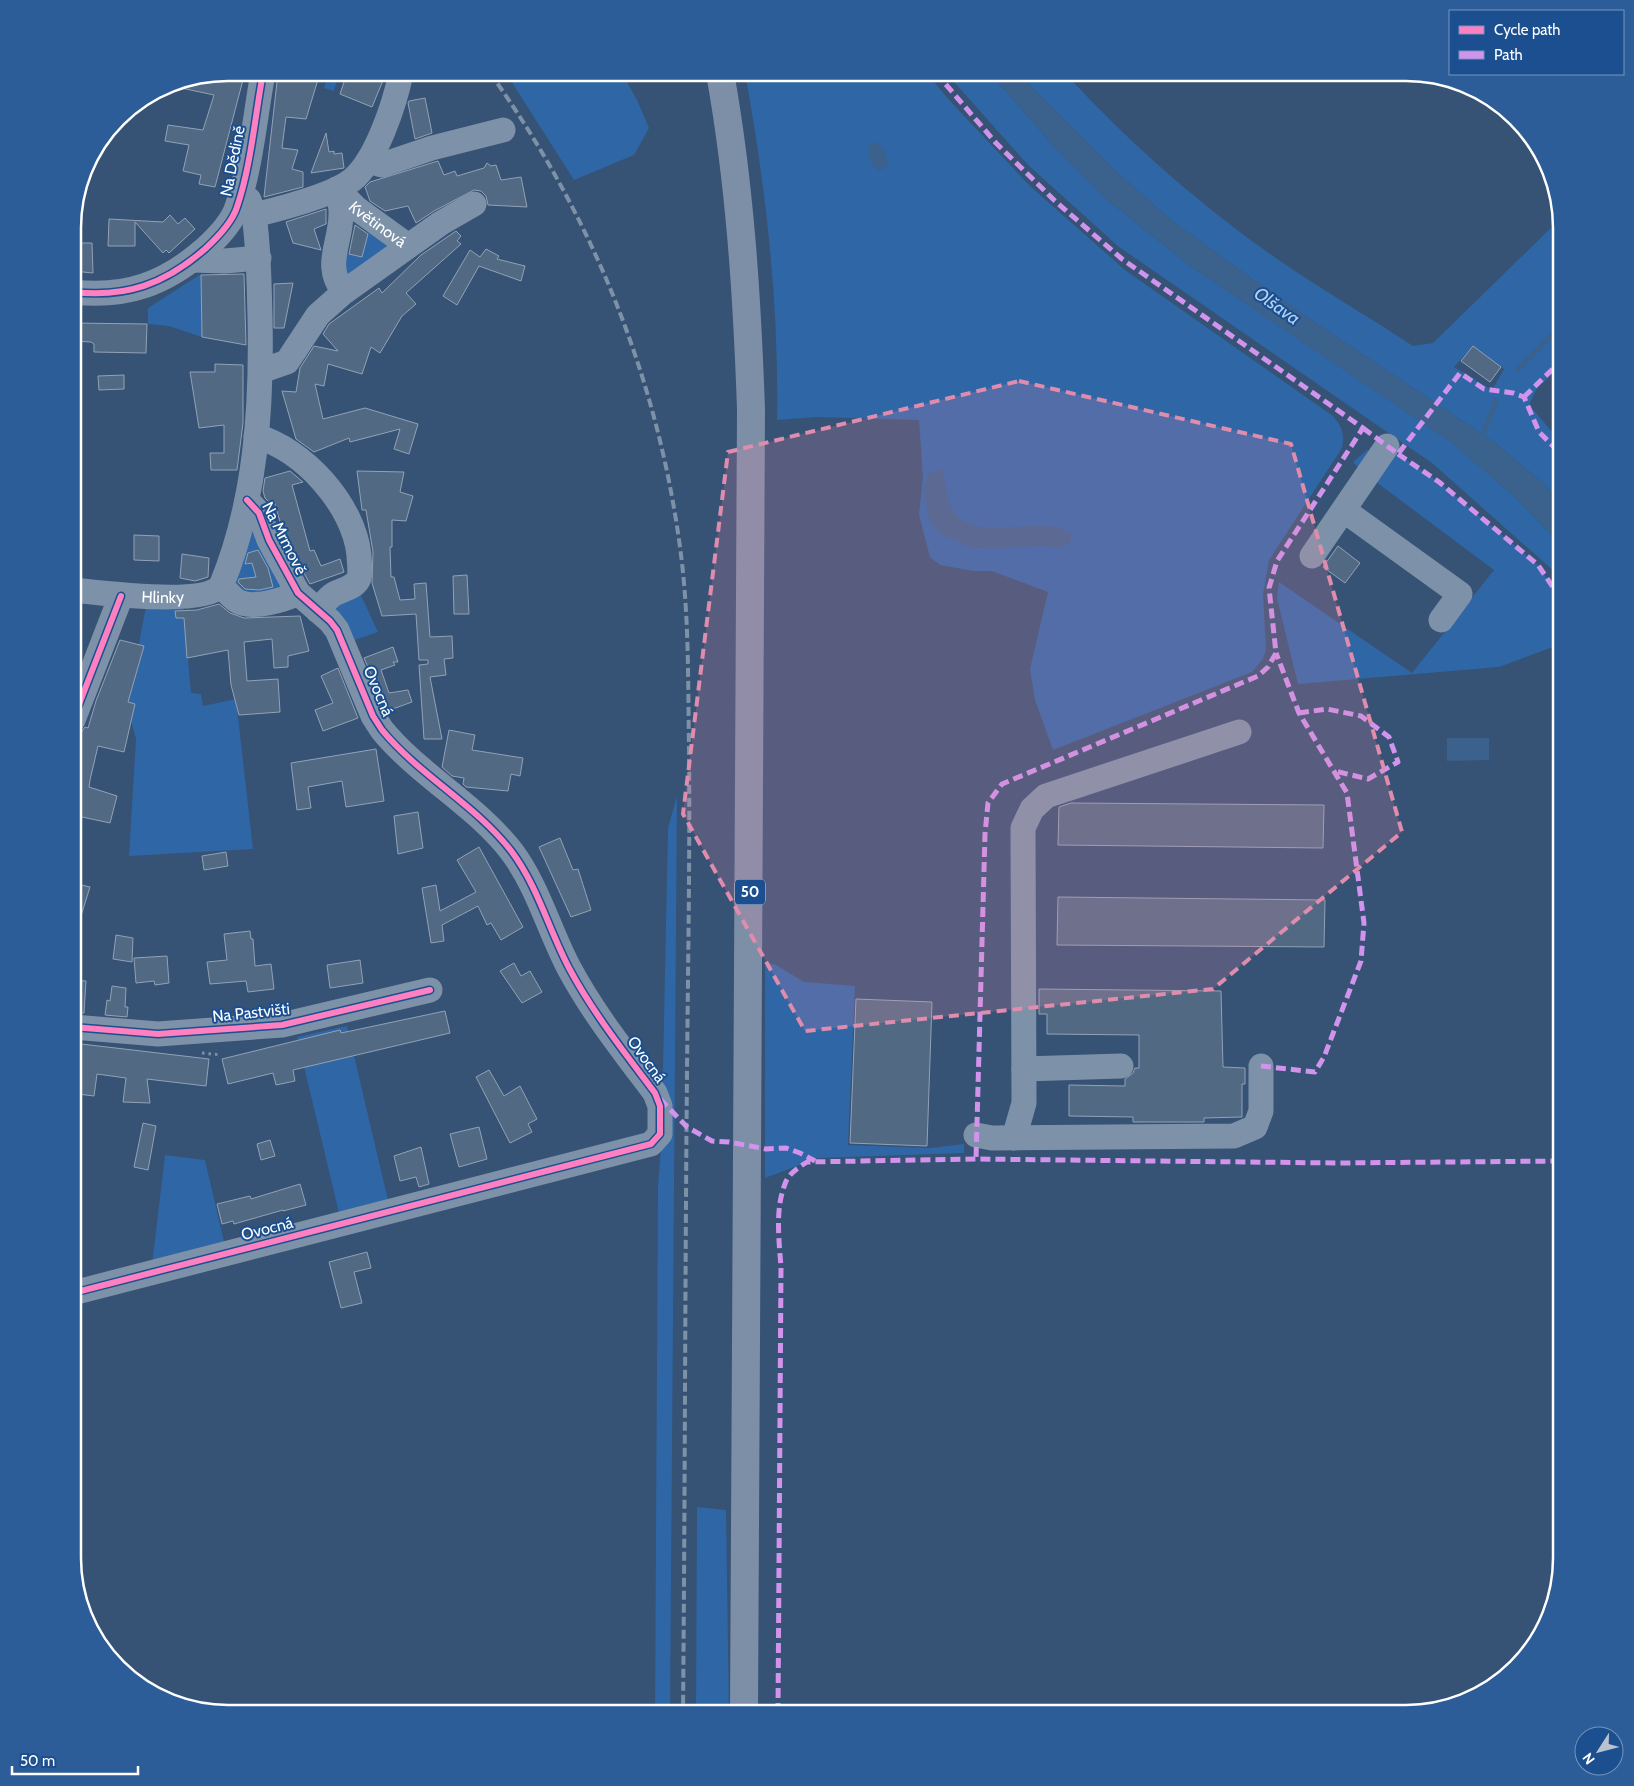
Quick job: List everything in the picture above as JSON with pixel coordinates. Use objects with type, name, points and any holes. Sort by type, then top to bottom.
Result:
[{"type":"main road","name":"50","points":[[721,82],[736,178],[744,252],[751,410],[744,1705]]},
{"type":"street","name":"Na Dědině","points":[[82,293],[95,294],[144,287],[159,282],[192,260],[223,231],[237,209],[244,182],[261,82]]},
{"type":"street","name":"Květinová","points":[[254,215],[274,211],[337,189],[352,180],[368,160],[382,131],[398,82]]},
{"type":"street","points":[[368,160],[382,165],[432,148],[503,130]]},
{"type":"street","points":[[244,182],[254,215]]},
{"type":"street","name":"Květinová","points":[[261,371],[287,362],[318,315],[344,292],[407,245],[356,208],[337,189]]},
{"type":"street","name":"Květinová","points":[[337,189],[341,214],[333,268],[336,280],[344,292]]},
{"type":"street","points":[[407,245],[441,222],[474,204]]},
{"type":"street","name":"Na Mrmově","points":[[254,215],[259,258],[261,371],[256,436],[247,500],[231,563],[221,586],[238,601],[246,604],[288,598],[298,593]]},
{"type":"street","points":[[192,260],[225,261],[259,258]]},
{"type":"street","points":[[256,436],[278,444],[325,482],[339,501],[355,534],[359,560],[359,577],[351,587],[328,599],[318,611]]},
{"type":"street","points":[[1312,556],[1345,511],[1387,446]]},
{"type":"street","name":"Na Mrmově","points":[[247,500],[252,503],[259,513],[269,540],[298,593],[318,611]]},
{"type":"street","points":[[1345,511],[1460,594],[1441,620]]},
{"type":"street","name":"Hlinky","points":[[82,591],[121,596],[209,593],[221,586]]},
{"type":"street","points":[[82,698],[121,596]]},
{"type":"street","name":"Ovocná","points":[[81,1291],[651,1144],[660,1134],[660,1106],[655,1093],[586,998],[568,966],[531,883],[517,859],[488,826],[382,730],[373,716],[341,638],[330,621],[318,611]]},
{"type":"street","points":[[1014,1138],[1024,1103],[1023,828],[1032,809],[1046,796],[1239,732]]},
{"type":"street","name":"Na Pastvišti","points":[[81,1028],[158,1034],[282,1025],[430,990]]},
{"type":"street","points":[[1024,1069],[1121,1066]]},
{"type":"street","points":[[976,1135],[992,1138],[1234,1136],[1255,1127],[1261,1111],[1261,1066]]},
{"type":"highlighted area","points":[[1019,381],[1291,444],[1402,832],[1213,989],[805,1031],[683,814],[728,452]]},
{"type":"shaded area","points":[[326,82],[336,82],[334,91],[324,88]]},
{"type":"shaded area","points":[[512,82],[627,82],[649,128],[634,155],[574,180]]},
{"type":"shaded area","points":[[746,82],[934,82],[1030,186],[1125,270],[1333,416],[1342,431],[1342,448],[1269,560],[1263,594],[1266,650],[1263,659],[1252,672],[1053,750],[1035,700],[1030,669],[1048,592],[992,571],[974,571],[940,565],[930,557],[919,515],[923,477],[919,420],[817,417],[777,420],[776,333],[770,246]]},
{"type":"shaded area","points":[[954,82],[998,82],[1052,144],[1110,202],[1189,265],[1454,444],[1516,498],[1553,537],[1553,570],[1432,463],[1119,247],[1028,165]]},
{"type":"shaded area","points":[[1027,82],[1074,82],[1118,127],[1174,179],[1233,227],[1295,271],[1413,346],[1433,343],[1553,226],[1553,373],[1537,388],[1529,405],[1553,433],[1553,495],[1542,482],[1495,443],[1283,301],[1172,221],[1111,167]],"holes":[[[1473,346],[1504,369],[1492,390],[1454,367]]]},
{"type":"shaded area","points":[[350,211],[365,222],[350,218],[342,252],[362,257],[371,223],[388,234],[394,244],[393,251],[351,279],[341,274],[338,264],[347,214]]},
{"type":"shaded area","points":[[201,274],[202,337],[169,326],[148,324],[148,308]]},
{"type":"shaded area","points":[[1367,450],[1398,454],[1439,482],[1538,565],[1553,587],[1553,647],[1499,667],[1298,684],[1277,598],[1279,582],[1412,673],[1494,570],[1360,470],[1353,462]]},
{"type":"shaded area","points":[[247,520],[282,589],[245,598],[230,582]]},
{"type":"shaded area","points":[[359,591],[378,632],[355,640],[331,609]]},
{"type":"shaded area","points":[[183,603],[191,693],[201,694],[203,706],[236,699],[253,849],[129,856],[136,739],[131,721],[135,704],[128,702],[146,606]]},
{"type":"shaded area","points":[[677,796],[670,1705],[655,1705],[658,1186],[665,1096],[658,1088],[663,1068],[668,828]]},
{"type":"shaded area","points":[[765,962],[776,965],[804,982],[855,986],[848,1145],[930,1148],[964,1144],[964,1153],[818,1158],[765,1178]]},
{"type":"shaded area","points":[[347,1026],[388,1200],[339,1213],[297,1037]]},
{"type":"shaded area","points":[[165,1155],[205,1160],[225,1246],[152,1265]]},
{"type":"shaded area","points":[[697,1507],[726,1510],[729,1705],[696,1705]]},
{"type":"water","name":"Olšava","points":[[998,82],[1027,82],[1111,167],[1172,221],[1283,301],[1495,443],[1542,482],[1553,495],[1553,537],[1516,498],[1453,444],[1189,265],[1110,202],[1052,144]]},
{"type":"water","points":[[874,142],[881,146],[887,159],[888,166],[879,171],[873,166],[867,154],[870,144]]},
{"type":"water","points":[[942,469],[950,506],[963,521],[977,526],[992,528],[1042,526],[1058,528],[1072,534],[1070,543],[1058,548],[1045,546],[971,548],[939,533],[929,519],[924,488],[928,475]]},
{"type":"water","points":[[1447,738],[1489,738],[1489,760],[1447,761]]},
{"type":"building","points":[[242,82],[215,187],[199,184],[201,175],[183,171],[189,145],[165,141],[168,125],[203,130],[214,95],[183,88],[200,84]]},
{"type":"building","points":[[277,82],[317,82],[306,119],[286,117],[282,148],[298,150],[292,169],[303,172],[303,187],[264,197]]},
{"type":"building","points":[[344,82],[382,82],[372,107],[340,94]]},
{"type":"building","points":[[425,98],[432,133],[415,139],[408,103],[409,101]]},
{"type":"building","points":[[326,133],[329,152],[334,151],[334,154],[342,153],[344,168],[311,173]]},
{"type":"building","points":[[438,161],[444,175],[455,171],[457,176],[484,168],[487,163],[491,166],[496,165],[501,180],[521,177],[527,207],[488,205],[486,196],[481,191],[474,190],[434,211],[416,223],[408,206],[385,211],[370,201],[365,187],[370,182]]},
{"type":"building","points":[[326,209],[326,224],[314,229],[321,250],[293,243],[286,222]]},
{"type":"building","points":[[170,215],[178,224],[185,218],[195,229],[169,253],[166,250],[163,253],[135,222],[135,246],[108,246],[109,219],[163,222]]},
{"type":"building","points":[[355,225],[368,234],[362,257],[349,254]]},
{"type":"building","points":[[456,231],[461,236],[457,241],[461,244],[406,293],[416,304],[402,316],[380,353],[371,347],[362,374],[328,364],[324,386],[315,384],[323,419],[365,408],[418,424],[409,454],[394,449],[400,429],[350,442],[349,438],[314,452],[296,439],[282,391],[296,392],[300,368],[314,346],[338,351],[323,334],[329,324],[379,288],[382,293],[421,255]]},
{"type":"building","points":[[82,243],[92,243],[93,273],[82,272]]},
{"type":"building","points":[[486,249],[499,256],[497,259],[525,266],[521,281],[479,266],[457,305],[443,296],[470,250],[480,257]]},
{"type":"building","points":[[244,274],[246,345],[202,337],[201,275]]},
{"type":"building","points":[[293,283],[284,328],[274,328],[274,284]]},
{"type":"building","points":[[82,323],[147,324],[146,353],[94,352],[94,344],[82,341]]},
{"type":"building","points":[[1473,346],[1501,367],[1490,382],[1461,361]]},
{"type":"building","points":[[215,364],[243,365],[243,423],[237,470],[211,470],[210,453],[224,453],[224,425],[199,428],[190,372],[215,372]]},
{"type":"building","points":[[124,375],[124,389],[99,390],[98,376]]},
{"type":"building","points":[[290,471],[303,482],[292,485],[310,551],[314,550],[321,566],[340,559],[344,572],[310,584],[285,539],[274,501],[269,502],[265,498],[263,491],[265,478]]},
{"type":"building","points":[[357,471],[404,472],[400,492],[413,496],[406,521],[392,520],[392,547],[390,547],[391,577],[394,577],[400,600],[415,599],[414,584],[426,583],[430,637],[452,636],[453,658],[444,659],[446,675],[430,677],[442,739],[424,739],[419,665],[428,664],[428,660],[419,660],[416,614],[382,616],[372,583],[373,552],[366,510],[362,510]]},
{"type":"building","points":[[134,535],[159,536],[159,561],[134,560]]},
{"type":"building","points":[[1338,546],[1360,563],[1345,583],[1323,567]]},
{"type":"building","points":[[258,550],[268,568],[273,587],[259,590],[245,589],[238,582],[239,579],[256,577],[252,563],[245,564],[248,553]]},
{"type":"building","points":[[182,554],[209,558],[208,577],[195,581],[180,578]]},
{"type":"building","points":[[467,575],[469,614],[454,614],[453,576]]},
{"type":"building","points":[[219,604],[230,613],[244,618],[300,616],[309,651],[288,656],[288,667],[274,668],[272,639],[244,642],[247,681],[278,679],[280,712],[239,715],[231,685],[228,650],[187,658],[184,618],[176,618],[175,611],[197,610]]},
{"type":"building","points":[[120,640],[144,646],[128,702],[135,704],[124,752],[98,746],[90,780],[89,787],[117,796],[110,823],[82,817],[82,733],[85,727],[88,728],[96,701]]},
{"type":"building","points":[[393,647],[398,662],[393,662],[395,665],[381,670],[389,693],[408,690],[412,702],[387,711],[364,658]]},
{"type":"building","points":[[338,668],[358,718],[323,731],[315,710],[333,703],[321,676]]},
{"type":"building","points":[[449,730],[475,735],[472,750],[523,758],[520,776],[511,774],[508,791],[466,787],[463,784],[464,778],[452,776],[442,767]]},
{"type":"building","points":[[376,749],[384,801],[346,807],[342,781],[308,787],[311,808],[297,810],[291,763]]},
{"type":"building","points":[[1071,803],[1324,805],[1323,848],[1058,845],[1059,807]]},
{"type":"building","points":[[418,812],[423,848],[398,854],[394,816]]},
{"type":"building","points":[[560,838],[573,870],[578,869],[591,910],[571,917],[539,847]]},
{"type":"building","points":[[479,847],[523,927],[501,940],[491,923],[487,925],[478,906],[442,925],[444,941],[431,943],[422,888],[436,885],[440,911],[476,892],[457,860]]},
{"type":"building","points":[[226,852],[228,866],[204,870],[202,856]]},
{"type":"building","points":[[82,885],[90,887],[81,914]]},
{"type":"building","points":[[1058,897],[1325,900],[1324,947],[1057,945]]},
{"type":"building","points":[[250,931],[251,939],[253,939],[255,966],[271,964],[274,989],[248,992],[246,981],[210,984],[207,962],[227,960],[224,934]]},
{"type":"building","points":[[116,935],[133,938],[132,962],[113,959]]},
{"type":"building","points":[[167,956],[169,983],[155,985],[154,981],[136,983],[134,958]]},
{"type":"building","points":[[360,960],[363,983],[330,988],[327,965]]},
{"type":"building","points":[[514,963],[521,976],[530,971],[542,992],[522,1003],[500,971]]},
{"type":"building","points":[[81,981],[86,981],[84,1013],[81,1013]]},
{"type":"building","points":[[112,986],[126,988],[125,1007],[128,1007],[127,1017],[105,1015],[107,1000],[110,1001]]},
{"type":"building","points":[[1039,989],[1221,991],[1223,1067],[1245,1068],[1245,1084],[1242,1084],[1242,1117],[1204,1118],[1204,1122],[1133,1122],[1133,1117],[1069,1116],[1069,1085],[1125,1086],[1125,1079],[1133,1073],[1135,1068],[1139,1068],[1139,1035],[1047,1034],[1047,1014],[1039,1014]]},
{"type":"building","points":[[856,999],[932,1002],[927,1146],[850,1143]]},
{"type":"building","points":[[445,1011],[450,1033],[293,1070],[295,1081],[276,1085],[273,1073],[228,1084],[222,1059],[340,1030],[341,1033]]},
{"type":"building","points":[[81,1044],[209,1059],[206,1086],[147,1079],[150,1103],[123,1102],[126,1078],[97,1074],[94,1096],[81,1094]]},
{"type":"building","points":[[489,1070],[504,1096],[520,1086],[537,1119],[528,1124],[532,1132],[510,1143],[476,1077]]},
{"type":"building","points":[[143,1123],[156,1126],[148,1170],[134,1167]]},
{"type":"building","points":[[479,1127],[487,1159],[459,1167],[450,1134]]},
{"type":"building","points":[[270,1140],[275,1156],[261,1160],[257,1144]]},
{"type":"building","points":[[421,1147],[429,1184],[419,1187],[416,1177],[400,1181],[394,1156]]},
{"type":"building","points":[[300,1184],[306,1205],[234,1224],[233,1221],[222,1224],[217,1204],[250,1196],[251,1199]]},
{"type":"building","points":[[367,1252],[371,1268],[354,1272],[362,1303],[341,1308],[329,1262]]},
{"type":"waterway","points":[[1518,369],[1553,334]]},
{"type":"waterway","points":[[1481,440],[1496,401]]},
{"type":"railway","points":[[496,82],[527,128],[561,186],[591,245],[617,306],[639,368],[658,432],[672,497],[682,563],[687,633],[689,789],[683,1705]]},
{"type":"marked path","points":[[944,82],[996,143],[1055,201],[1122,259],[1363,428],[1277,561],[1269,588],[1276,653],[1268,667],[1258,676],[1002,784],[988,803],[985,834],[976,1159]]},
{"type":"marked path","points":[[1524,397],[1553,369]]},
{"type":"marked path","points":[[1363,428],[1398,454],[1460,373],[1484,389],[1513,393],[1524,397],[1539,432],[1553,446]]},
{"type":"marked path","points":[[1398,454],[1439,482],[1538,565],[1553,587]]},
{"type":"marked path","points":[[1261,1066],[1315,1072],[1324,1057],[1361,961],[1364,923],[1347,793],[1299,713],[1276,653]]},
{"type":"marked path","points":[[1299,713],[1327,709],[1361,716],[1389,737],[1398,762],[1368,779],[1335,771]]},
{"type":"marked path","points":[[660,1099],[687,1127],[712,1141],[729,1142],[766,1149],[786,1148],[815,1161]]},
{"type":"marked path","points":[[778,1705],[781,1267],[779,1214],[786,1180],[801,1166],[807,1162],[976,1159],[1337,1163],[1553,1161]]},
{"type":"cycle path","points":[[82,292],[110,293],[144,286],[160,280],[190,261],[224,230],[235,213],[242,191],[262,82]]},
{"type":"cycle path","points":[[81,1291],[651,1144],[660,1134],[660,1106],[655,1093],[578,985],[521,865],[498,835],[413,762],[382,730],[373,716],[337,630],[330,621],[298,593],[269,540],[259,513],[247,500]]},
{"type":"cycle path","points":[[82,698],[121,596]]},
{"type":"cycle path","points":[[81,1028],[158,1034],[282,1025],[430,990]]}]
